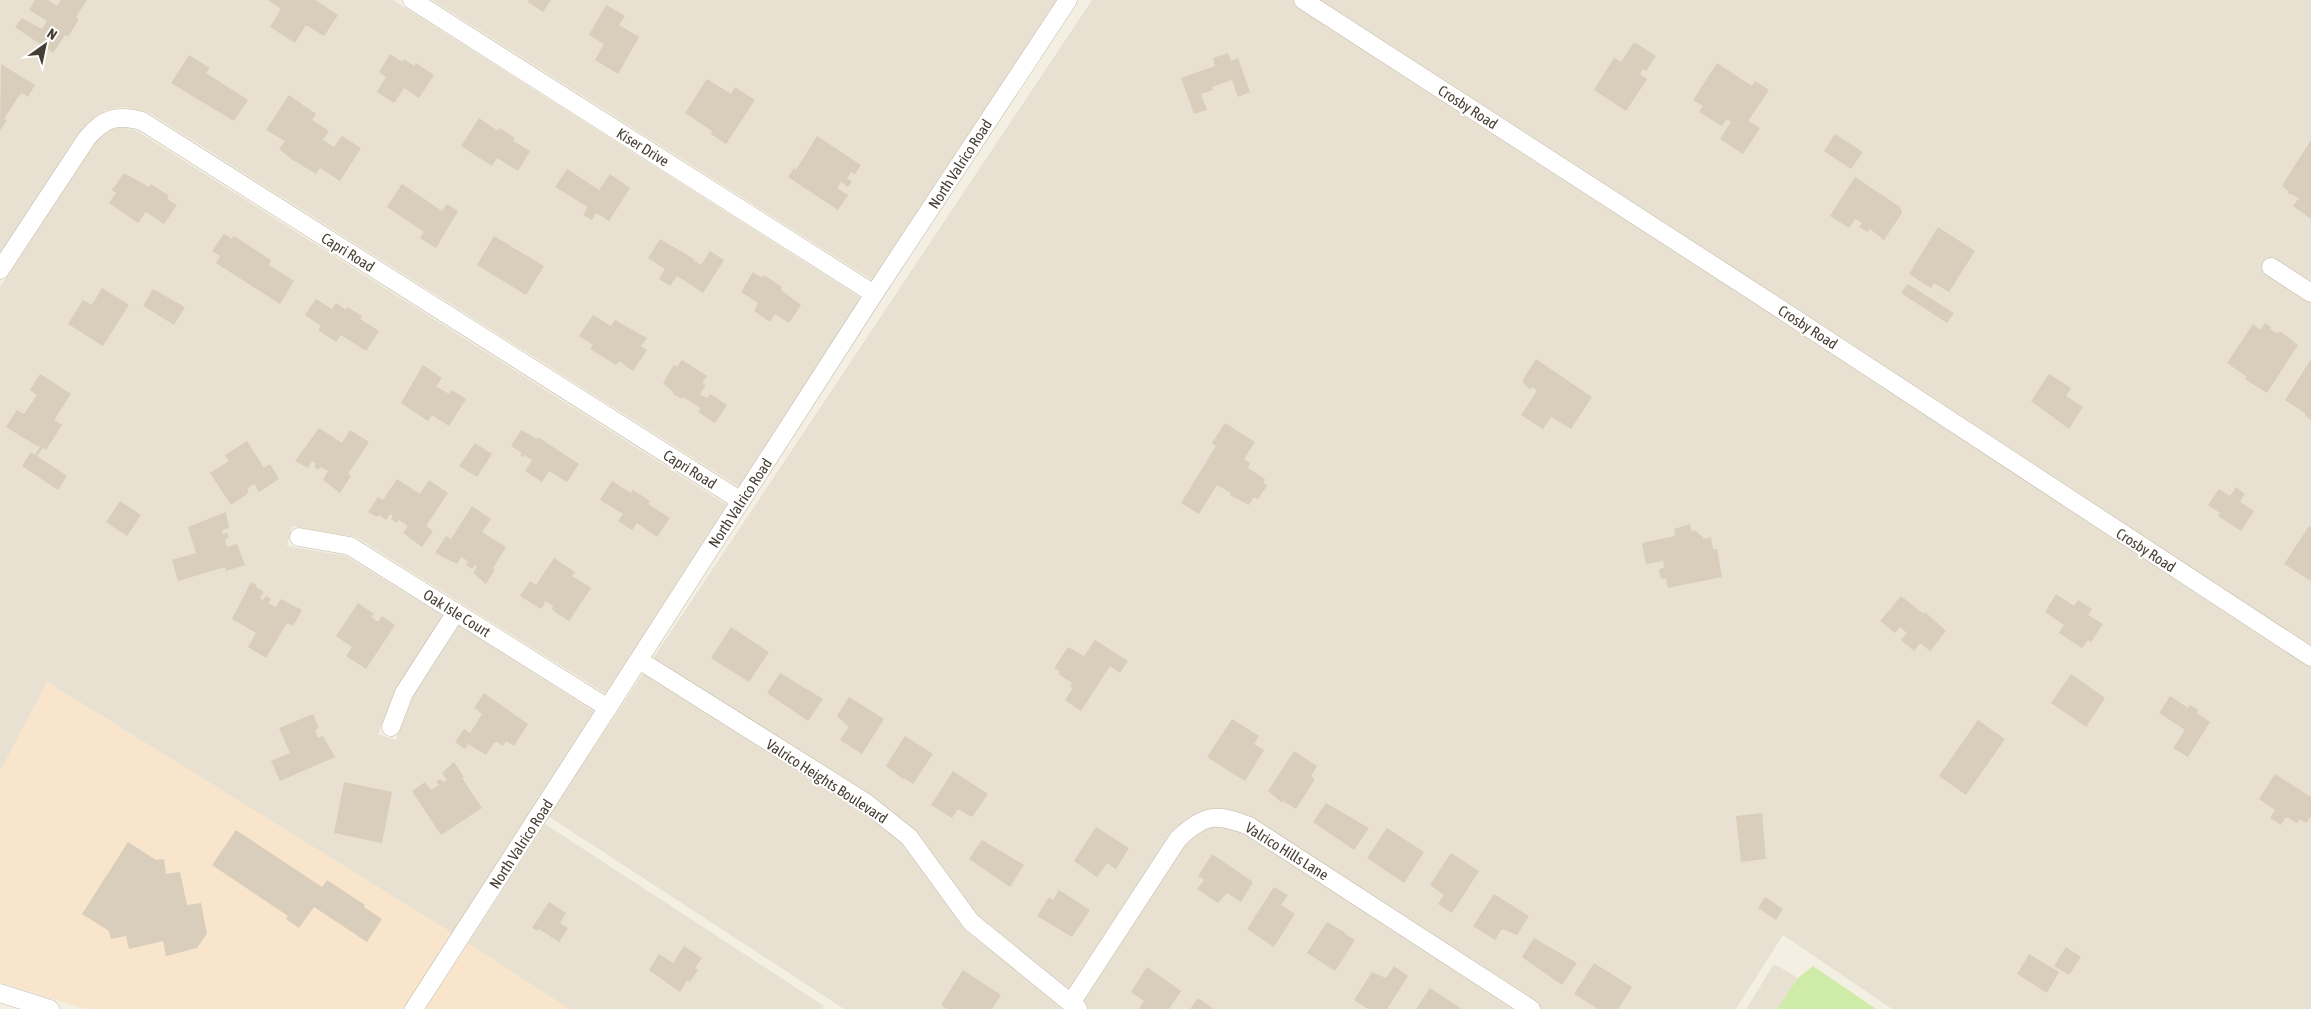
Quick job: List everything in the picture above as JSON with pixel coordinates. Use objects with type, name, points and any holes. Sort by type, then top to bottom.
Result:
[{"type":"street","name":"Kiser Drive","points":[[412,0],[874,294]]},
{"type":"street","name":"North Valrico Road","points":[[414,1009],[874,294],[1068,0]]},
{"type":"street","name":"Crosby Road","points":[[1303,0],[1778,308],[2311,658]]},
{"type":"street","name":"Capri Road","points":[[0,270],[96,127],[110,119],[124,116],[142,121],[741,501]]},
{"type":"street","points":[[2271,267],[2311,293]]},
{"type":"street","name":"Oak Isle Court","points":[[299,537],[350,546],[608,708]]},
{"type":"street","points":[[391,727],[404,693],[456,612]]},
{"type":"street","name":"Valrico Heights Boulevard","points":[[639,660],[865,802],[909,837],[970,922],[1074,1006]]},
{"type":"street","name":"Valrico Hills Lane","points":[[1074,1006],[1178,839],[1191,826],[1205,818],[1228,817],[1250,826],[1531,1009]]},
{"type":"street","points":[[0,993],[50,1009]]},
{"type":"shaded area","points":[[0,0],[393,0],[861,298],[739,487],[148,112],[123,107],[106,110],[93,118],[79,133],[0,253]]},
{"type":"shaded area","points":[[432,0],[1057,0],[872,280]]},
{"type":"shaded area","points":[[1092,0],[2311,0],[2311,1009],[1892,1009],[1783,935],[1736,1009],[844,1009],[548,816]]},
{"type":"shaded area","points":[[123,127],[137,131],[727,505],[606,694],[356,537],[292,526],[287,546],[346,556],[443,616],[397,687],[378,734],[396,740],[413,697],[459,626],[595,712],[452,933],[47,682],[0,772],[0,287],[94,143],[112,129]]},
{"type":"shaded area","points":[[47,682],[452,933],[403,1009],[84,1009],[0,982],[0,772]]},
{"type":"shaded area","points":[[545,824],[824,1006],[822,1009],[569,1009],[468,943]]},
{"type":"shaded area","points":[[468,943],[486,955],[569,1009],[425,1009]]},
{"type":"shaded area","points":[[1774,964],[1798,978],[1777,1009],[1746,1009]]},
{"type":"green space","points":[[1813,966],[1876,1009],[1777,1009],[1798,978]]},
{"type":"building","points":[[35,0],[48,0],[57,6],[61,0],[87,0],[76,17],[79,19],[68,37],[65,35],[53,53],[15,27],[22,18],[42,29],[47,21],[29,10]]},
{"type":"building","points":[[268,0],[315,0],[338,15],[324,36],[306,25],[295,43],[270,27],[281,9]]},
{"type":"building","points":[[529,0],[551,0],[543,12],[528,2]]},
{"type":"building","points":[[606,5],[625,16],[619,25],[639,37],[618,74],[595,60],[604,44],[589,35]]},
{"type":"building","points":[[1634,42],[1656,56],[1646,71],[1643,69],[1640,74],[1647,79],[1626,111],[1594,90],[1614,58],[1621,62]]},
{"type":"building","points":[[1228,53],[1231,61],[1238,58],[1250,92],[1238,97],[1232,80],[1212,87],[1213,90],[1201,94],[1207,110],[1194,114],[1181,78],[1215,66],[1213,58]]},
{"type":"building","points":[[390,54],[402,62],[404,59],[414,66],[416,63],[434,75],[419,98],[404,88],[394,103],[377,92],[386,77],[379,72]]},
{"type":"building","points":[[189,55],[210,68],[206,73],[248,100],[234,121],[171,83]]},
{"type":"building","points":[[1717,63],[1752,86],[1755,81],[1769,90],[1748,121],[1760,128],[1743,154],[1720,139],[1731,122],[1727,119],[1722,126],[1699,112],[1703,106],[1693,100]]},
{"type":"building","points":[[1,64],[35,85],[28,97],[22,93],[18,97],[4,119],[7,120],[0,131]]},
{"type":"building","points":[[707,79],[731,94],[735,87],[755,100],[726,144],[711,134],[712,131],[685,113]]},
{"type":"building","points":[[289,95],[316,114],[312,120],[329,131],[323,140],[334,147],[342,136],[361,148],[340,181],[320,168],[316,174],[293,160],[279,149],[285,141],[266,130]]},
{"type":"building","points":[[479,118],[498,131],[500,128],[515,138],[513,141],[530,151],[518,171],[497,158],[492,166],[461,146]]},
{"type":"building","points":[[1835,134],[1863,152],[1851,169],[1824,151]]},
{"type":"building","points":[[817,136],[861,165],[855,174],[851,172],[847,178],[852,182],[848,187],[841,182],[837,188],[848,195],[838,210],[788,177],[794,168],[796,170]]},
{"type":"building","points":[[2311,140],[2311,219],[2293,206],[2299,198],[2288,193],[2289,191],[2283,187],[2283,184]]},
{"type":"building","points":[[567,169],[599,190],[610,174],[630,188],[609,221],[596,213],[592,220],[583,215],[588,207],[555,187]]},
{"type":"building","points":[[124,173],[149,187],[151,184],[169,196],[167,199],[177,205],[164,224],[146,212],[138,223],[109,203],[116,193],[112,190]]},
{"type":"building","points":[[1855,177],[1900,207],[1902,213],[1884,240],[1870,229],[1868,232],[1859,227],[1862,223],[1855,219],[1849,228],[1830,216]]},
{"type":"building","points":[[402,184],[442,211],[447,204],[458,211],[436,248],[420,238],[424,232],[387,207]]},
{"type":"building","points":[[1938,227],[1975,251],[1949,292],[1934,283],[1931,288],[1909,274]]},
{"type":"building","points":[[224,234],[232,239],[234,236],[271,260],[269,265],[294,281],[280,304],[216,263],[220,256],[212,251]]},
{"type":"building","points":[[494,236],[544,266],[526,295],[477,265]]},
{"type":"building","points":[[660,239],[701,265],[710,251],[724,260],[703,293],[677,276],[670,286],[659,279],[665,269],[648,258]]},
{"type":"building","points":[[753,272],[762,278],[764,275],[782,287],[781,290],[801,305],[789,323],[775,314],[770,322],[754,311],[758,303],[741,292]]},
{"type":"building","points":[[1908,284],[1954,313],[1947,323],[1901,293]]},
{"type":"building","points":[[102,288],[129,305],[103,346],[68,324],[83,300],[92,305]]},
{"type":"building","points":[[153,289],[185,307],[174,325],[143,306]]},
{"type":"building","points":[[316,299],[332,309],[336,303],[346,310],[347,307],[362,316],[360,319],[379,331],[366,351],[341,335],[336,342],[318,330],[321,326],[305,315]]},
{"type":"building","points":[[593,315],[611,326],[615,320],[647,338],[641,346],[647,350],[633,371],[619,361],[616,365],[590,349],[593,345],[579,336]]},
{"type":"building","points":[[2265,323],[2271,327],[2270,329],[2278,334],[2280,331],[2298,345],[2267,393],[2245,379],[2247,377],[2227,363],[2253,324],[2260,330]]},
{"type":"building","points":[[1536,359],[1592,397],[1571,429],[1551,417],[1543,429],[1521,415],[1537,391],[1532,387],[1530,390],[1522,381]]},
{"type":"building","points":[[2311,359],[2311,420],[2305,416],[2306,414],[2285,400]]},
{"type":"building","points":[[682,360],[707,376],[702,383],[706,385],[700,394],[707,398],[710,394],[727,405],[715,423],[698,412],[701,408],[683,397],[682,399],[673,394],[663,383],[674,365],[677,367]]},
{"type":"building","points":[[423,365],[442,378],[436,386],[449,394],[452,390],[466,399],[449,426],[432,415],[428,421],[401,403]]},
{"type":"building","points":[[40,374],[71,394],[54,420],[62,425],[46,450],[43,448],[37,456],[67,476],[58,490],[22,466],[31,452],[35,455],[40,446],[6,427],[17,410],[24,414],[37,395],[30,390]]},
{"type":"building","points":[[2049,374],[2071,388],[2066,396],[2083,407],[2069,429],[2031,401]]},
{"type":"building","points":[[1225,423],[1255,442],[1244,459],[1250,463],[1248,468],[1265,479],[1263,483],[1267,486],[1258,499],[1254,497],[1249,505],[1230,495],[1231,493],[1217,485],[1199,514],[1181,503],[1216,446],[1212,443]]},
{"type":"building","points":[[319,428],[342,443],[350,430],[369,442],[348,474],[351,476],[340,493],[323,480],[328,471],[321,467],[318,470],[314,467],[316,464],[312,461],[308,468],[295,461]]},
{"type":"building","points":[[521,430],[537,439],[538,437],[579,464],[567,482],[549,471],[542,482],[525,471],[532,460],[524,455],[523,457],[520,455],[522,453],[511,446]]},
{"type":"building","points":[[247,441],[264,468],[270,464],[279,479],[259,492],[254,484],[247,489],[249,491],[246,495],[231,505],[210,473],[229,461],[225,455]]},
{"type":"building","points":[[475,443],[492,454],[477,477],[459,466]]},
{"type":"building","points":[[397,479],[420,494],[429,480],[448,493],[426,526],[433,531],[422,547],[403,533],[408,526],[399,520],[397,523],[391,519],[393,516],[390,514],[386,520],[379,515],[377,517],[368,512],[378,497],[383,500]]},
{"type":"building","points":[[612,481],[631,493],[633,490],[650,501],[648,504],[670,518],[657,537],[637,523],[632,530],[618,521],[623,514],[600,500]]},
{"type":"building","points":[[2236,487],[2245,494],[2240,502],[2254,511],[2241,531],[2218,516],[2220,513],[2208,505],[2219,489],[2230,496]]},
{"type":"building","points":[[120,501],[141,515],[127,536],[106,522]]},
{"type":"building","points":[[472,506],[491,519],[482,532],[506,547],[486,584],[473,573],[477,567],[475,565],[472,569],[466,565],[468,561],[461,557],[457,564],[435,553],[446,536],[451,539]]},
{"type":"building","points":[[226,512],[229,528],[222,530],[223,534],[227,533],[229,538],[225,539],[227,547],[237,544],[245,565],[226,571],[225,567],[178,581],[172,560],[196,553],[188,527]]},
{"type":"building","points":[[1690,524],[1692,532],[1694,530],[1703,537],[1702,539],[1711,537],[1713,549],[1717,549],[1722,577],[1668,588],[1666,578],[1661,579],[1659,569],[1664,568],[1663,561],[1646,564],[1642,543],[1675,536],[1674,529]]},
{"type":"building","points":[[2309,526],[2311,527],[2311,581],[2284,564]]},
{"type":"building","points":[[554,558],[575,572],[572,576],[591,588],[569,621],[555,612],[552,609],[553,606],[546,601],[541,609],[520,596],[530,581],[536,585]]},
{"type":"building","points":[[251,582],[264,592],[260,598],[263,600],[266,596],[271,599],[268,603],[276,607],[281,599],[302,610],[293,626],[287,623],[266,658],[248,647],[256,633],[232,619]]},
{"type":"building","points":[[2056,594],[2074,606],[2078,600],[2092,609],[2088,615],[2103,624],[2091,642],[2088,640],[2082,648],[2059,633],[2064,625],[2045,612]]},
{"type":"building","points":[[1901,596],[1924,614],[1925,612],[1946,631],[1930,651],[1920,643],[1914,651],[1901,640],[1907,633],[1900,627],[1895,633],[1880,621]]},
{"type":"building","points":[[358,603],[374,614],[371,617],[378,622],[382,616],[395,625],[366,669],[346,656],[352,647],[336,636]]},
{"type":"building","points":[[731,627],[769,652],[749,682],[711,658]]},
{"type":"building","points":[[1095,640],[1128,661],[1120,673],[1110,666],[1081,711],[1065,700],[1073,688],[1070,686],[1072,683],[1058,674],[1060,672],[1054,668],[1068,647],[1084,656]]},
{"type":"building","points":[[780,673],[823,699],[808,721],[767,693]]},
{"type":"building","points":[[2071,674],[2105,698],[2086,727],[2051,703]]},
{"type":"building","points":[[484,693],[528,724],[514,746],[506,741],[503,746],[497,742],[494,743],[486,755],[468,744],[465,749],[455,742],[464,729],[470,733],[482,714],[474,708]]},
{"type":"building","points":[[2170,696],[2188,708],[2190,705],[2198,710],[2197,713],[2210,722],[2188,757],[2173,748],[2185,730],[2159,713]]},
{"type":"building","points":[[849,697],[884,719],[862,754],[840,740],[849,727],[837,716]]},
{"type":"building","points":[[313,714],[319,728],[315,730],[318,738],[323,736],[335,757],[280,781],[271,761],[290,753],[279,728]]},
{"type":"building","points":[[1232,719],[1259,736],[1254,744],[1264,750],[1245,781],[1207,757]]},
{"type":"building","points":[[1978,720],[2005,739],[1966,795],[1939,776]]},
{"type":"building","points":[[905,736],[933,754],[913,784],[886,766]]},
{"type":"building","points":[[1294,751],[1317,766],[1311,776],[1315,779],[1296,809],[1283,801],[1282,803],[1268,791]]},
{"type":"building","points":[[454,762],[482,808],[441,835],[412,791],[425,782],[431,790],[439,785],[436,782],[440,779],[443,782],[447,780],[442,773]]},
{"type":"building","points":[[953,771],[988,794],[972,817],[958,809],[952,818],[931,805]]},
{"type":"building","points":[[2275,774],[2311,797],[2311,816],[2306,823],[2300,819],[2297,823],[2286,817],[2281,825],[2270,818],[2275,810],[2259,799]]},
{"type":"building","points":[[344,782],[392,792],[382,843],[334,833]]},
{"type":"building","points":[[1326,803],[1369,828],[1354,850],[1313,822]]},
{"type":"building","points":[[1762,813],[1766,859],[1741,862],[1736,816]]},
{"type":"building","points":[[1096,827],[1129,848],[1116,869],[1107,863],[1097,877],[1074,861]]},
{"type":"building","points":[[1387,828],[1424,852],[1404,883],[1367,858]]},
{"type":"building","points":[[236,830],[322,887],[327,880],[365,905],[364,907],[382,919],[367,942],[314,907],[299,928],[286,919],[288,916],[212,865]]},
{"type":"building","points":[[982,840],[1024,865],[1010,887],[969,859]]},
{"type":"building","points":[[128,842],[156,860],[164,859],[166,874],[180,872],[187,905],[201,903],[207,934],[197,948],[166,956],[163,941],[129,949],[126,936],[111,939],[109,931],[82,914]]},
{"type":"building","points":[[1451,853],[1479,871],[1452,913],[1438,904],[1444,895],[1430,885]]},
{"type":"building","points":[[1212,854],[1253,882],[1241,902],[1227,893],[1218,903],[1197,889],[1204,880],[1198,876]]},
{"type":"building","points":[[1274,887],[1288,895],[1281,905],[1295,914],[1274,947],[1247,929]]},
{"type":"building","points":[[1059,890],[1090,910],[1072,937],[1037,916],[1049,897],[1053,900]]},
{"type":"building","points":[[1494,894],[1529,916],[1517,935],[1502,929],[1495,940],[1473,926]]},
{"type":"building","points":[[1765,897],[1783,909],[1776,920],[1758,908]]},
{"type":"building","points":[[549,902],[566,913],[560,923],[568,928],[559,942],[539,929],[538,931],[532,928]]},
{"type":"building","points":[[1327,922],[1355,940],[1335,971],[1307,953]]},
{"type":"building","points":[[1534,938],[1577,963],[1562,985],[1522,957]]},
{"type":"building","points":[[684,946],[702,958],[695,968],[698,970],[690,982],[687,980],[680,992],[649,970],[659,954],[673,963]]},
{"type":"building","points":[[2066,947],[2081,957],[2069,975],[2054,966]]},
{"type":"building","points":[[2029,954],[2059,972],[2047,993],[2017,974]]},
{"type":"building","points":[[1594,963],[1632,987],[1618,1009],[1598,1009],[1574,994]]},
{"type":"building","points":[[1394,966],[1408,976],[1387,1009],[1368,1009],[1354,1000],[1372,972],[1386,978]]},
{"type":"building","points":[[1147,967],[1181,991],[1169,1009],[1139,1009],[1144,1001],[1131,992]]},
{"type":"building","points":[[963,970],[1001,995],[992,1009],[947,1009],[941,1005]]},
{"type":"building","points":[[1430,988],[1462,1009],[1416,1009]]},
{"type":"building","points":[[1198,998],[1214,1009],[1190,1009]]}]
